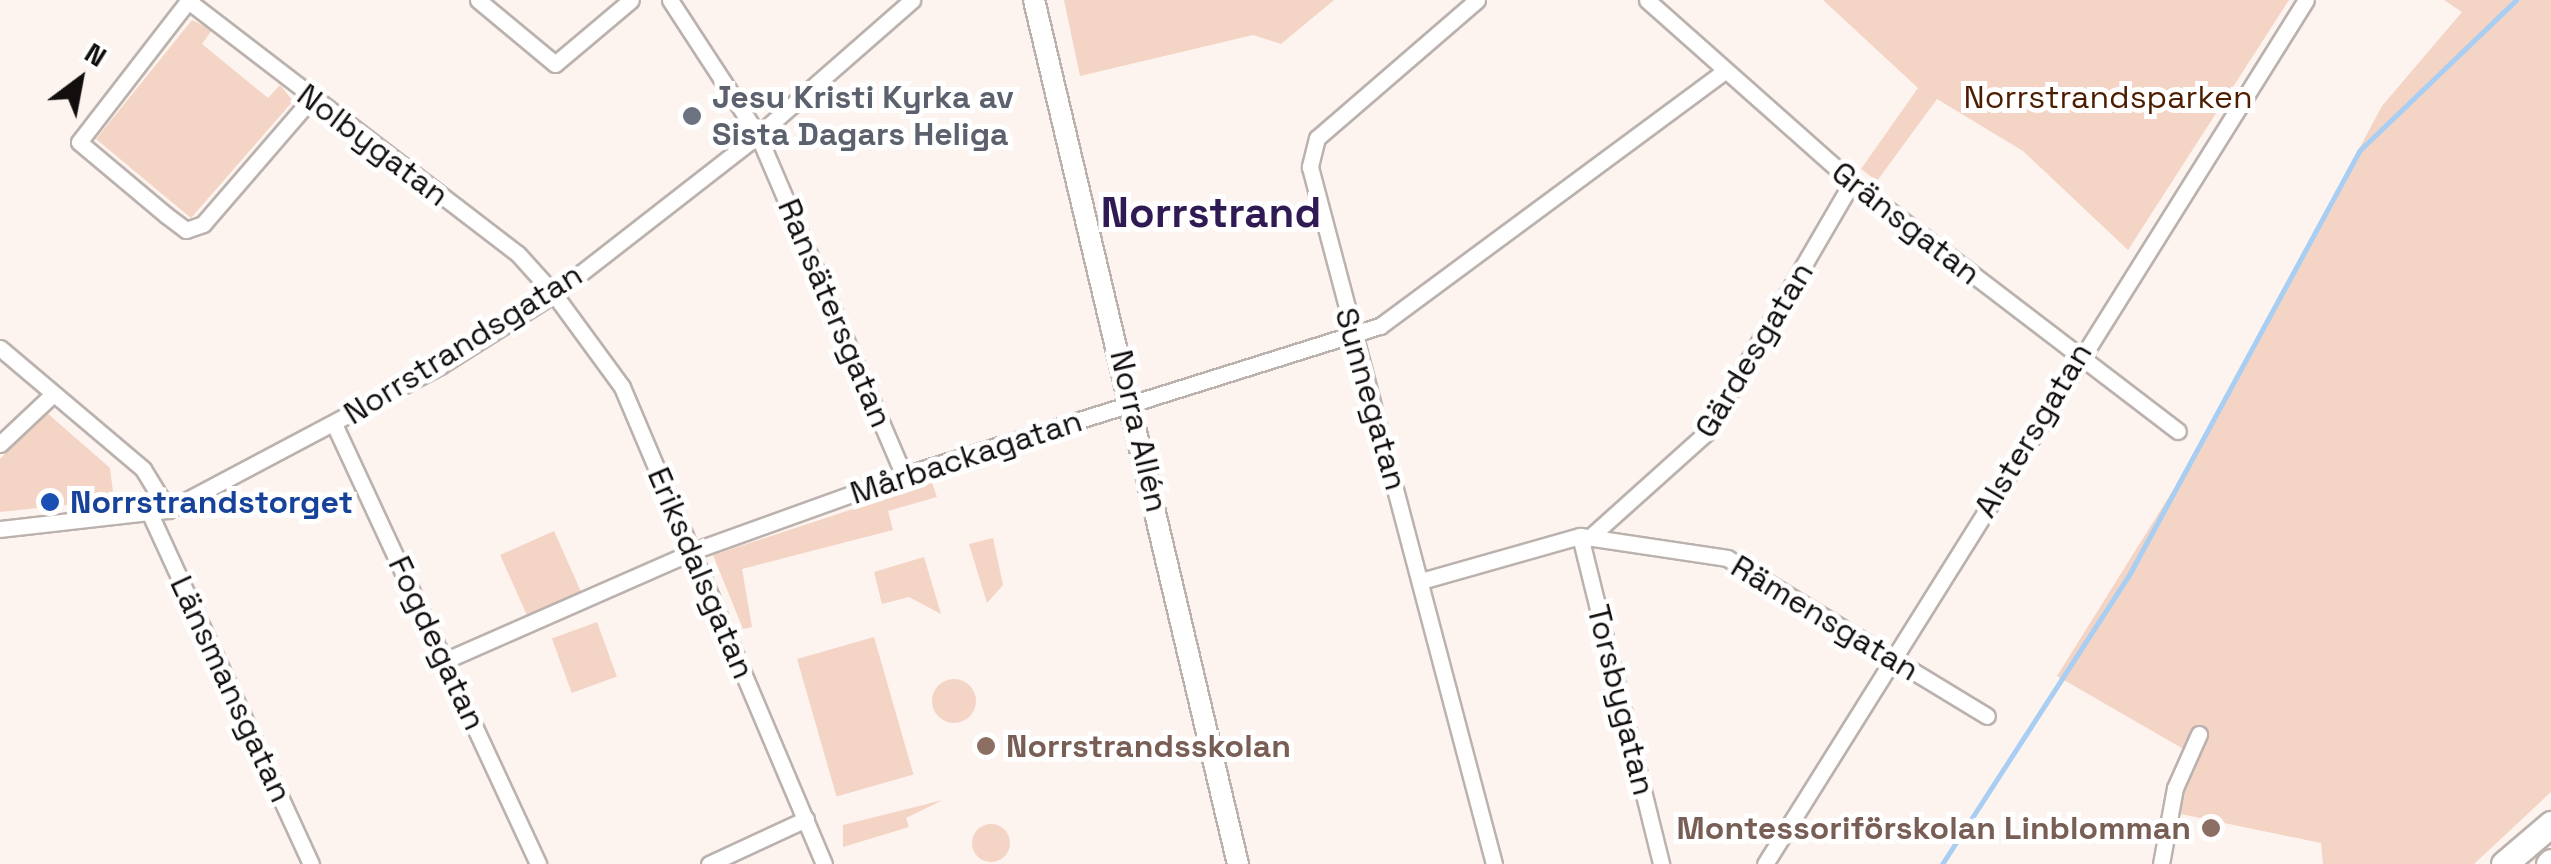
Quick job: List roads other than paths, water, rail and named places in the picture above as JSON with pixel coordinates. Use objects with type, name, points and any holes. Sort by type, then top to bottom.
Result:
[{"type":"main road","points":[[2504,864],[2551,824]]},
{"type":"street","points":[[478,0],[555,64],[631,0]]},
{"type":"street","name":"Ransätersgatan","points":[[670,0],[758,135],[904,474]]},
{"type":"street","name":"Norrstrandsgatan","points":[[0,529],[168,510],[334,424],[554,294],[758,135],[912,0]]},
{"type":"street","name":"Norra Allén","points":[[1034,0],[1238,864]]},
{"type":"street","name":"Sunnegatan","points":[[1477,0],[1334,122],[1311,152],[1353,338],[1494,864]]},
{"type":"street","name":"Gränsgatan","points":[[1648,0],[1720,74],[1852,182],[2178,432]]},
{"type":"street","name":"Alstersgatan","points":[[1765,864],[1896,659],[2078,356],[2306,0]]},
{"type":"street","points":[[196,3],[79,142],[186,230],[203,224],[311,100]]},
{"type":"street","name":"Nolbygatan","points":[[196,3],[311,100],[518,254],[554,294]]},
{"type":"street","name":"Mårbackagatan","points":[[446,660],[696,550],[904,474],[1353,338],[1410,307],[1720,74]]},
{"type":"street","name":"Gärdesgatan","points":[[1585,537],[1698,444],[1852,182]]},
{"type":"street","name":"Eriksdalsgatan","points":[[554,294],[622,387],[696,550],[824,864]]},
{"type":"street","points":[[0,348],[143,470],[168,510]]},
{"type":"street","points":[[0,444],[52,394]]},
{"type":"street","name":"Fogdegatan","points":[[334,424],[538,864]]},
{"type":"street","name":"Länsmansgatan","points":[[150,514],[311,864]]},
{"type":"street","name":"Rämensgatan","points":[[1421,581],[1585,537],[1727,558],[1987,716]]},
{"type":"street","name":"Torsbygatan","points":[[1585,537],[1662,864]]},
{"type":"street","points":[[2160,864],[2175,788],[2199,734]]},
{"type":"street","points":[[709,864],[806,819]]},
{"type":"waterway","points":[[1942,864],[2129,575],[2359,151],[2516,0]]},
{"type":"place","name":"Jesu Kristi Kyrka av Sista Dagars Heliga","points":[[692,116]]},
{"type":"place","name":"Norrstrandstorget","points":[[50,502]]},
{"type":"place","name":"Norrstrandsskolan","points":[[986,746]]},
{"type":"place","name":"Montessoriförskolan Linblomman","points":[[2211,828]]},
{"type":"district","name":"Norrstrand","points":[[1211,213]]},
{"type":"park label","name":"Norrstrandsparken","points":[[2108,97]]}]
